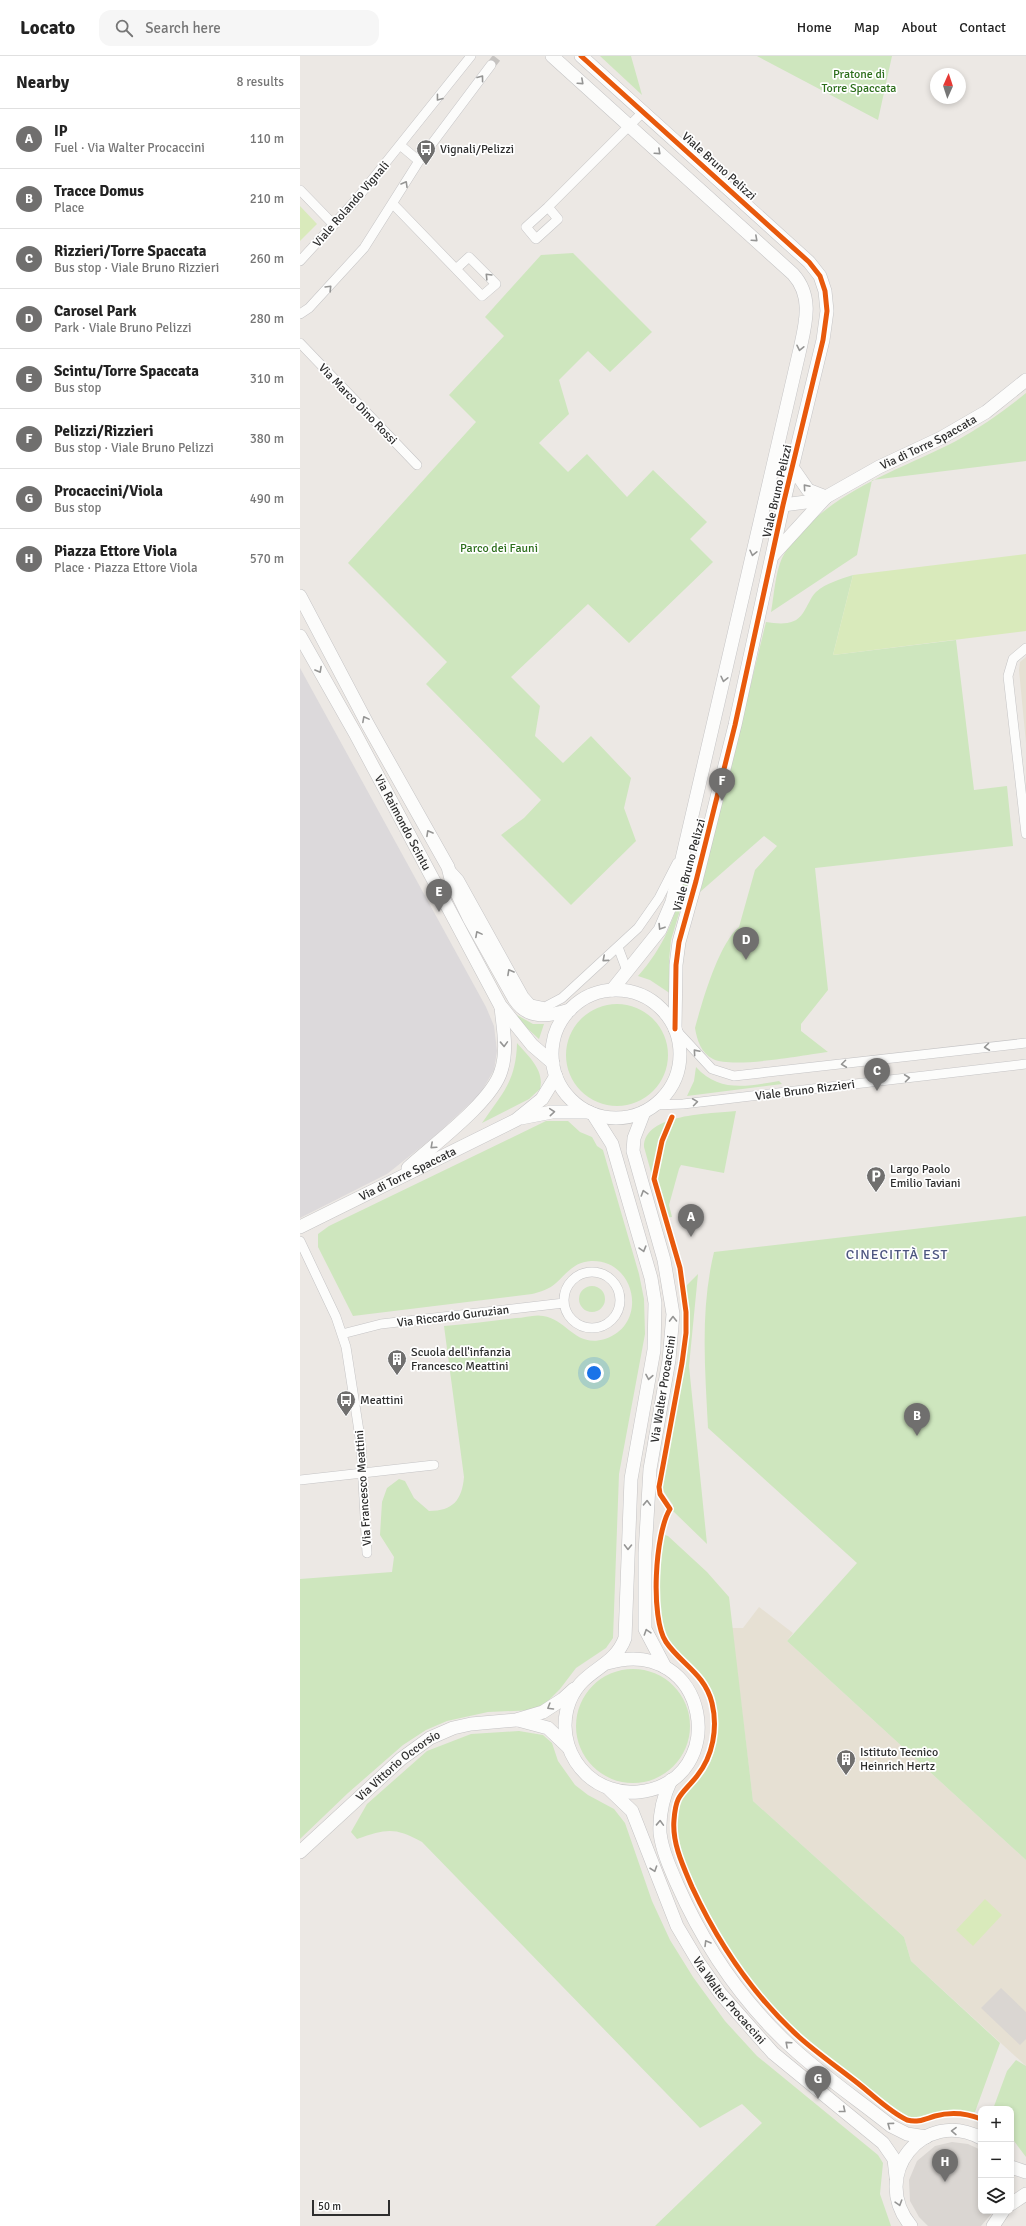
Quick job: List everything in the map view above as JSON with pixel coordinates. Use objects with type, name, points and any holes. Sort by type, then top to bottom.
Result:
[{"type":"street","name":"Viale Rolando Vignali","points":[[300,261],[334,225],[472,56]]},
{"type":"street","name":"Viale Bruno Pelizzi","points":[[552,56],[793,274],[804,291],[807,308],[803,337],[671,907],[666,920],[612,990]]},
{"type":"street","name":"Viale Bruno Pelizzi","points":[[581,56],[816,269],[822,280],[827,306],[823,340],[783,505],[735,725],[677,953],[675,1029]]},
{"type":"street","points":[[300,314],[309,308],[355,260],[393,204],[419,161],[491,65]]},
{"type":"street","points":[[548,207],[643,112]]},
{"type":"street","points":[[400,145],[419,161]]},
{"type":"street","points":[[300,190],[334,225]]},
{"type":"street","points":[[393,204],[456,269]]},
{"type":"street","name":"Via Marco Dino Rossi","points":[[300,343],[417,465]]},
{"type":"street","name":"Via di Torre Spaccata","points":[[765,501],[783,505],[814,501],[826,497],[879,467],[964,426],[1001,402],[1026,380]]},
{"type":"street","points":[[792,467],[808,490],[826,497]]},
{"type":"street","name":"Via di Torre Spaccata","points":[[772,556],[826,497]]},
{"type":"street","points":[[783,505],[795,508],[815,508]]},
{"type":"street","name":"Via Raimondo Scintu","points":[[300,596],[368,725],[448,867],[459,879],[524,996],[534,1005],[545,1007],[554,1004],[618,947],[649,914],[684,850]]},
{"type":"street","name":"Via Raimondo Scintu","points":[[300,636],[362,746],[500,1005],[532,1045],[554,1069]]},
{"type":"street","points":[[1026,648],[1013,659],[1008,676],[1026,834]]},
{"type":"street","name":"Via Raimondo Scintu","points":[[448,867],[452,883],[469,918],[517,1004],[528,1012],[538,1015],[552,1015],[570,1010]]},
{"type":"street","points":[[679,877],[696,881]]},
{"type":"street","points":[[618,947],[627,971]]},
{"type":"street","points":[[612,990],[633,992],[651,1000],[665,1012],[675,1029],[681,1050],[679,1071],[669,1091],[656,1105],[644,1112],[617,1118],[591,1113],[569,1097],[554,1069],[555,1036],[560,1023],[570,1010],[589,996],[612,990]]},
{"type":"street","points":[[392,1182],[465,1117],[494,1087],[501,1071],[505,1051],[500,1005]]},
{"type":"street","name":"Viale Bruno Rizzieri","points":[[675,1029],[712,1069],[724,1075],[734,1076],[1026,1043]]},
{"type":"street","name":"Viale Bruno Rizzieri","points":[[656,1105],[684,1104],[1026,1064]]},
{"type":"street","name":"Via di Torre Spaccata","points":[[300,1227],[516,1120],[539,1102],[554,1069]]},
{"type":"street","name":"Via di Torre Spaccata","points":[[516,1120],[552,1112],[591,1113]]},
{"type":"street","name":"Via Walter Procaccini","points":[[644,1112],[634,1138],[633,1150],[664,1260],[673,1314],[669,1360],[650,1468],[645,1553],[645,1629],[665,1667]]},
{"type":"street","name":"Via Walter Procaccini","points":[[591,1113],[610,1140],[619,1167],[651,1278],[655,1296],[656,1322],[654,1350],[631,1480],[626,1634],[618,1653],[607,1663],[594,1670],[579,1685],[567,1711],[565,1729],[568,1748],[584,1771],[600,1784],[632,1793],[653,1789],[670,1780],[687,1764],[696,1744],[699,1722],[696,1705],[681,1679],[665,1667],[655,1662],[634,1659],[607,1663]]},
{"type":"street","name":"Via Francesco Meattini","points":[[300,1241],[342,1334],[360,1432],[367,1553]]},
{"type":"street","points":[[591,1272],[600,1273],[609,1277],[619,1292],[620,1301],[616,1314],[606,1324],[597,1327],[588,1327],[572,1319],[564,1303],[564,1293],[574,1278],[591,1272]]},
{"type":"street","name":"Via Riccardo Guruzian","points":[[342,1334],[390,1323],[564,1303]]},
{"type":"street","points":[[300,1480],[434,1465]]},
{"type":"street","name":"Via Vittorio Occorsio","points":[[300,1852],[390,1769],[430,1738],[453,1728],[470,1724],[516,1720],[543,1712],[563,1699],[579,1685]]},
{"type":"street","name":"Via Vittorio Occorsio","points":[[516,1720],[548,1728],[568,1748]]},
{"type":"street","name":"Via Walter Procaccini","points":[[670,1780],[664,1796],[661,1814],[660,1835],[665,1853],[697,1927],[732,1981],[758,2013],[794,2049],[891,2126],[907,2134],[926,2137]]},
{"type":"street","name":"Via Walter Procaccini","points":[[607,1787],[624,1801],[632,1811],[677,1926],[714,1986],[738,2016],[773,2053],[883,2143],[894,2159],[896,2193],[900,2208],[911,2226]]},
{"type":"street","points":[[896,2177],[900,2165],[910,2149],[926,2137],[943,2131],[956,2131],[978,2137]]},
{"type":"street","points":[[1014,2168],[1026,2172]]},
{"type":"street","points":[[1014,2202],[1026,2194]]},
{"type":"street","points":[[993,2226],[1002,2214]]},
{"type":"shaded area","points":[[1026,657],[1026,743],[1019,670],[1020,662]]},
{"type":"shaded area","points":[[300,668],[486,1007],[494,1026],[497,1051],[494,1070],[480,1094],[436,1135],[387,1174],[300,1218]]},
{"type":"shaded area","points":[[759,1607],[793,1633],[787,1641],[1026,1860],[1026,2066],[911,1961],[904,1937],[753,1801],[732,1628],[743,1628]]},
{"type":"shaded area","points":[[1001,1988],[1026,2012],[1026,2039],[1020,2045],[981,2008]]},
{"type":"shaded area","points":[[952,2142],[968,2144],[978,2149],[978,2214],[991,2214],[981,2226],[928,2226],[919,2217],[910,2201],[909,2180],[917,2161],[935,2146]]},
{"type":"green space","points":[[600,56],[631,56],[642,95]]},
{"type":"green space","name":"Pratone di Torre Spaccata","points":[[757,56],[892,56],[878,120]]},
{"type":"green space","points":[[300,206],[317,224],[300,241]]},
{"type":"green space","name":"Parco dei Fauni","points":[[573,253],[652,332],[610,372],[588,351],[559,380],[569,414],[539,443],[568,472],[587,454],[627,497],[653,470],[707,522],[690,539],[713,562],[629,643],[588,604],[511,677],[540,706],[535,736],[563,763],[591,736],[631,778],[624,808],[636,841],[571,905],[501,835],[524,818],[541,800],[426,684],[447,662],[348,563],[476,422],[449,395],[504,336],[485,317],[541,255]]},
{"type":"green space","points":[[1026,393],[1026,461],[875,480],[956,441],[992,418]]},
{"type":"green space","points":[[872,481],[857,555],[771,612],[778,571],[782,558],[790,546],[806,527],[822,512],[858,488]]},
{"type":"green space","points":[[1026,554],[1026,631],[833,655],[853,575]]},
{"type":"green space","points":[[853,575],[833,655],[956,640],[974,790],[1007,786],[1013,846],[815,868],[828,990],[801,1024],[801,1031],[828,1052],[752,1062],[723,1062],[713,1059],[705,1053],[698,1042],[695,1028],[718,959],[732,935],[739,927],[755,870],[777,846],[764,836],[700,892],[766,622],[786,623],[796,620],[803,613],[816,592],[824,586]]},
{"type":"green space","points":[[686,882],[688,884],[671,940],[669,960],[671,994],[650,980],[638,976],[661,944],[672,921],[683,883]]},
{"type":"green space","points":[[617,1004],[637,1008],[645,1012],[653,1019],[660,1027],[664,1035],[668,1055],[664,1075],[660,1083],[653,1091],[645,1098],[637,1102],[617,1106],[597,1102],[589,1098],[581,1091],[574,1083],[570,1075],[566,1055],[570,1035],[574,1027],[581,1019],[589,1012],[597,1008]]},
{"type":"green space","points":[[515,1014],[533,1024],[544,1024],[539,1039],[518,1020]]},
{"type":"green space","points":[[517,1043],[538,1070],[541,1082],[540,1089],[529,1099],[482,1123],[502,1095],[511,1078],[514,1068]]},
{"type":"green space","points":[[696,1067],[714,1081],[734,1086],[756,1085],[779,1081],[782,1084],[687,1096],[694,1081]]},
{"type":"green space","points":[[736,1111],[724,1173],[681,1165],[669,1205],[672,1217],[664,1218],[644,1147],[647,1136],[655,1127],[667,1121],[681,1117]]},
{"type":"green space","points":[[546,1121],[568,1121],[580,1132],[592,1137],[597,1146],[603,1150],[639,1274],[644,1299],[645,1334],[619,1474],[613,1638],[606,1648],[576,1668],[560,1689],[544,1705],[534,1710],[488,1712],[447,1721],[426,1730],[403,1745],[348,1793],[300,1839],[300,1579],[392,1572],[394,1557],[380,1535],[382,1502],[387,1488],[399,1479],[405,1481],[414,1498],[429,1511],[444,1509],[455,1503],[458,1498],[463,1485],[464,1477],[444,1326],[543,1316],[559,1323],[579,1337],[586,1340],[595,1341],[605,1339],[619,1332],[628,1321],[632,1308],[631,1294],[627,1281],[618,1270],[606,1263],[591,1261],[580,1263],[567,1272],[551,1287],[532,1294],[353,1316],[318,1247],[318,1234],[329,1226]]},
{"type":"green space","points":[[1026,1216],[1026,1860],[787,1641],[857,1563],[708,1428],[705,1317],[714,1252]]},
{"type":"green space","points":[[698,1274],[689,1366],[707,1544],[673,1511],[673,1505],[662,1489],[687,1346],[685,1287]]},
{"type":"green space","points":[[592,1286],[601,1290],[605,1299],[601,1308],[592,1312],[583,1308],[579,1299],[583,1290]]},
{"type":"green space","points":[[665,1535],[668,1536],[707,1572],[729,1597],[753,1801],[904,1937],[911,1961],[1000,2043],[975,2112],[944,2112],[914,2120],[903,2115],[797,2032],[761,1993],[731,1954],[716,1930],[687,1869],[675,1836],[678,1803],[681,1797],[697,1782],[709,1764],[716,1742],[717,1729],[714,1706],[705,1684],[698,1673],[671,1646],[662,1633],[658,1613],[658,1588],[661,1542]]},
{"type":"green space","points":[[633,1669],[644,1670],[655,1674],[665,1679],[673,1686],[680,1694],[685,1704],[689,1715],[689,1737],[685,1748],[680,1758],[673,1766],[665,1773],[655,1778],[644,1782],[633,1783],[622,1782],[611,1778],[601,1773],[593,1766],[586,1758],[581,1748],[577,1737],[576,1726],[577,1715],[581,1704],[586,1694],[593,1686],[601,1679],[611,1674],[622,1670]]},
{"type":"green space","points":[[519,1731],[543,1735],[552,1743],[558,1761],[575,1785],[588,1795],[614,1809],[625,1823],[652,1901],[670,1940],[693,1977],[725,2021],[757,2056],[878,2155],[883,2163],[880,2194],[891,2226],[655,2226],[762,2123],[742,2104],[700,2128],[422,1842],[404,1834],[390,1831],[376,1833],[357,1839],[351,1832],[367,1804],[427,1751],[471,1734]]},
{"type":"green space","points":[[985,1899],[1002,1915],[973,1946],[956,1930]]},
{"type":"green space","points":[[1016,2060],[1026,2066],[1026,2157],[1014,2141],[1014,2106],[994,2106],[1007,2071]]},
{"type":"tunnel","points":[[491,65],[498,56]]},
{"type":"cycle path","points":[[581,56],[809,262],[820,276],[825,291],[827,311],[823,340],[783,505],[735,725],[696,881],[679,942],[676,965],[675,1029]]},
{"type":"cycle path","points":[[672,1117],[662,1141],[654,1179],[680,1268],[686,1312],[686,1333],[682,1363],[659,1487],[660,1494],[670,1509],[665,1521],[658,1555],[656,1596],[661,1630],[666,1642],[704,1684],[709,1693],[714,1712],[713,1741],[707,1760],[697,1776],[678,1799],[676,1804],[674,1820],[676,1846],[685,1871],[702,1908],[725,1948],[752,1986],[782,2021],[799,2037],[889,2109],[907,2120],[918,2121],[935,2116],[952,2114],[964,2114],[978,2118]]},
{"type":"place","name":"Vignali/Pelizzi","points":[[426,166]]},
{"type":"place","name":"Pelizzi/Rizzieri","points":[[722,801]]},
{"type":"place","name":"Scintu/Torre Spaccata","points":[[439,912]]},
{"type":"place","name":"Carosel Park","points":[[746,960]]},
{"type":"place","name":"Rizzieri/Torre Spaccata","points":[[877,1091]]},
{"type":"place","name":"Largo Paolo Emilio Taviani","points":[[876,1193]]},
{"type":"place","name":"IP","points":[[691,1237]]},
{"type":"place","name":"Scuola dell'infanzia Francesco Meattini","points":[[397,1376]]},
{"type":"place","name":"Meattini","points":[[346,1417]]},
{"type":"place","name":"Tracce Domus","points":[[917,1436]]},
{"type":"place","name":"Istituto Tecnico Heinrich Hertz","points":[[846,1776]]},
{"type":"place","name":"Procaccini/Viola","points":[[818,2099]]},
{"type":"place","name":"Piazza Ettore Viola","points":[[945,2182]]},
{"type":"district","name":"CINECITTÀ EST","points":[[897,1254]]}]
